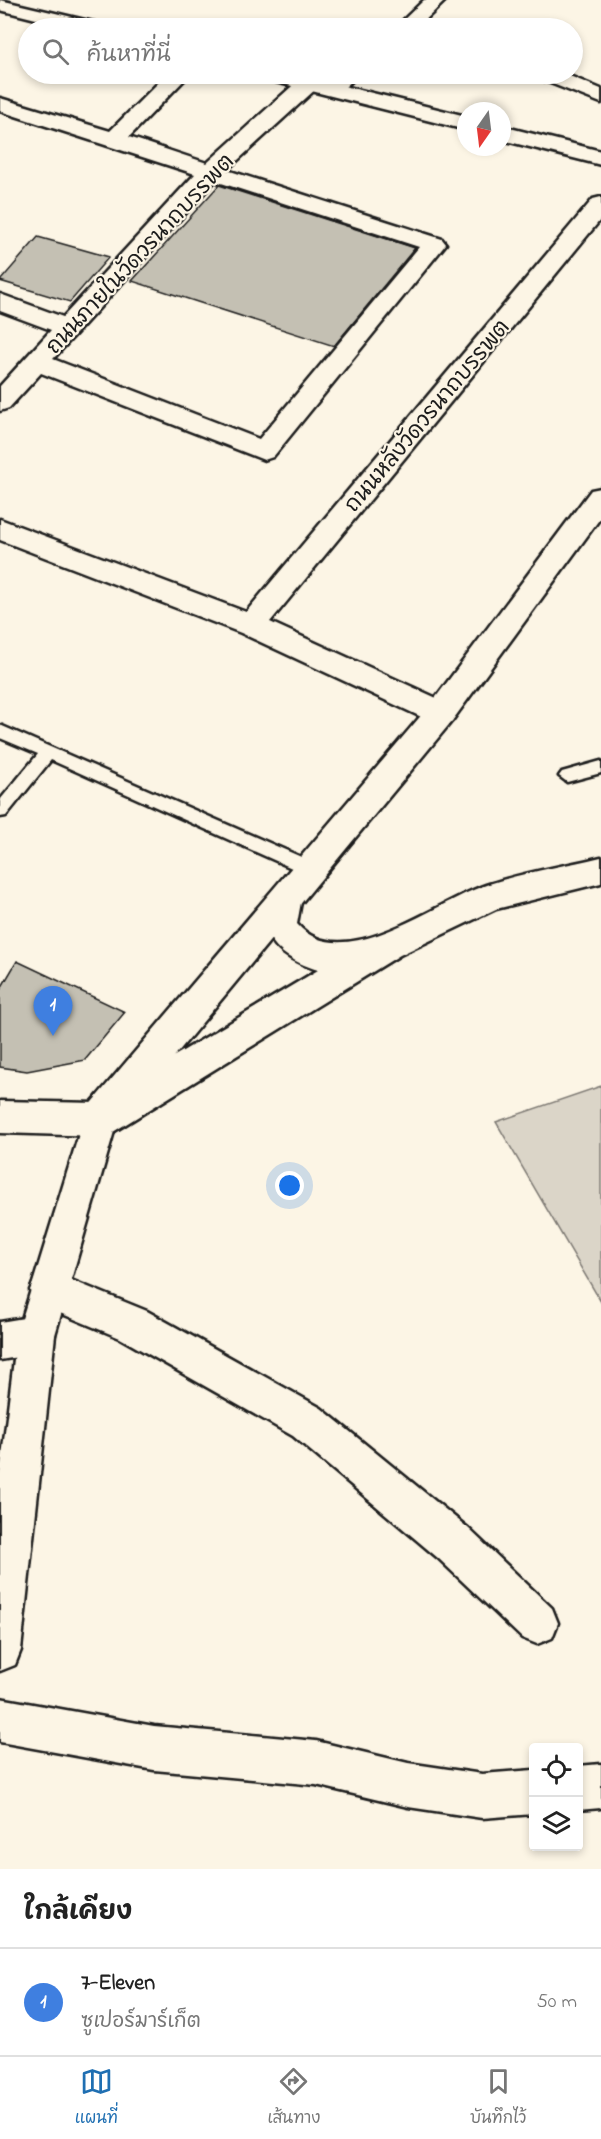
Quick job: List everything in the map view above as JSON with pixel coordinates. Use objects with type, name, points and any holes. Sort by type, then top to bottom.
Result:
[{"type":"street","points":[[424,18],[436,0]]},
{"type":"street","points":[[0,4],[55,18]]},
{"type":"street","points":[[114,139],[169,84]]},
{"type":"street","points":[[312,84],[457,121]]},
{"type":"street","name":"ถนนภายในวัดวรนาถบรรพต","points":[[0,402],[211,172],[325,84]]},
{"type":"street","points":[[571,84],[601,97]]},
{"type":"street","points":[[0,104],[434,244],[264,451],[37,362]]},
{"type":"street","points":[[511,134],[601,158]]},
{"type":"street","name":"ถนนหลังวัดวรนาถบรรพต","points":[[251,625],[601,204]]},
{"type":"street","points":[[0,302],[69,328]]},
{"type":"street","points":[[0,1650],[18,1338],[48,1290],[100,1120],[285,902],[309,868],[441,713],[566,548],[601,497]]},
{"type":"street","points":[[0,529],[251,625],[441,713]]},
{"type":"street","points":[[566,548],[601,544]]},
{"type":"street","points":[[0,1117],[100,1120],[388,945],[490,897],[601,870]]},
{"type":"street","points":[[285,902],[280,921],[285,935],[300,948],[318,957],[347,959],[388,945]]},
{"type":"street","points":[[48,1290],[133,1324],[307,1422],[453,1543],[537,1623]]},
{"type":"street","points":[[0,1720],[154,1748],[316,1763],[408,1785],[482,1796],[529,1792]]},
{"type":"street","points":[[583,1788],[601,1786]]},
{"type":"lane","points":[[0,731],[309,868]]},
{"type":"lane","points":[[0,811],[50,752]]},
{"type":"lane","points":[[567,776],[601,767]]},
{"type":"shaded area","points":[[601,1086],[601,1302],[496,1122]]},
{"type":"building","points":[[219,185],[415,248],[334,346],[132,281]]},
{"type":"building","points":[[38,237],[109,257],[70,302],[0,281]]},
{"type":"building","points":[[17,961],[125,1012],[85,1060],[27,1071],[0,1067],[0,990]]},
{"type":"place","name":"7-Eleven","points":[[53,1036]]}]
